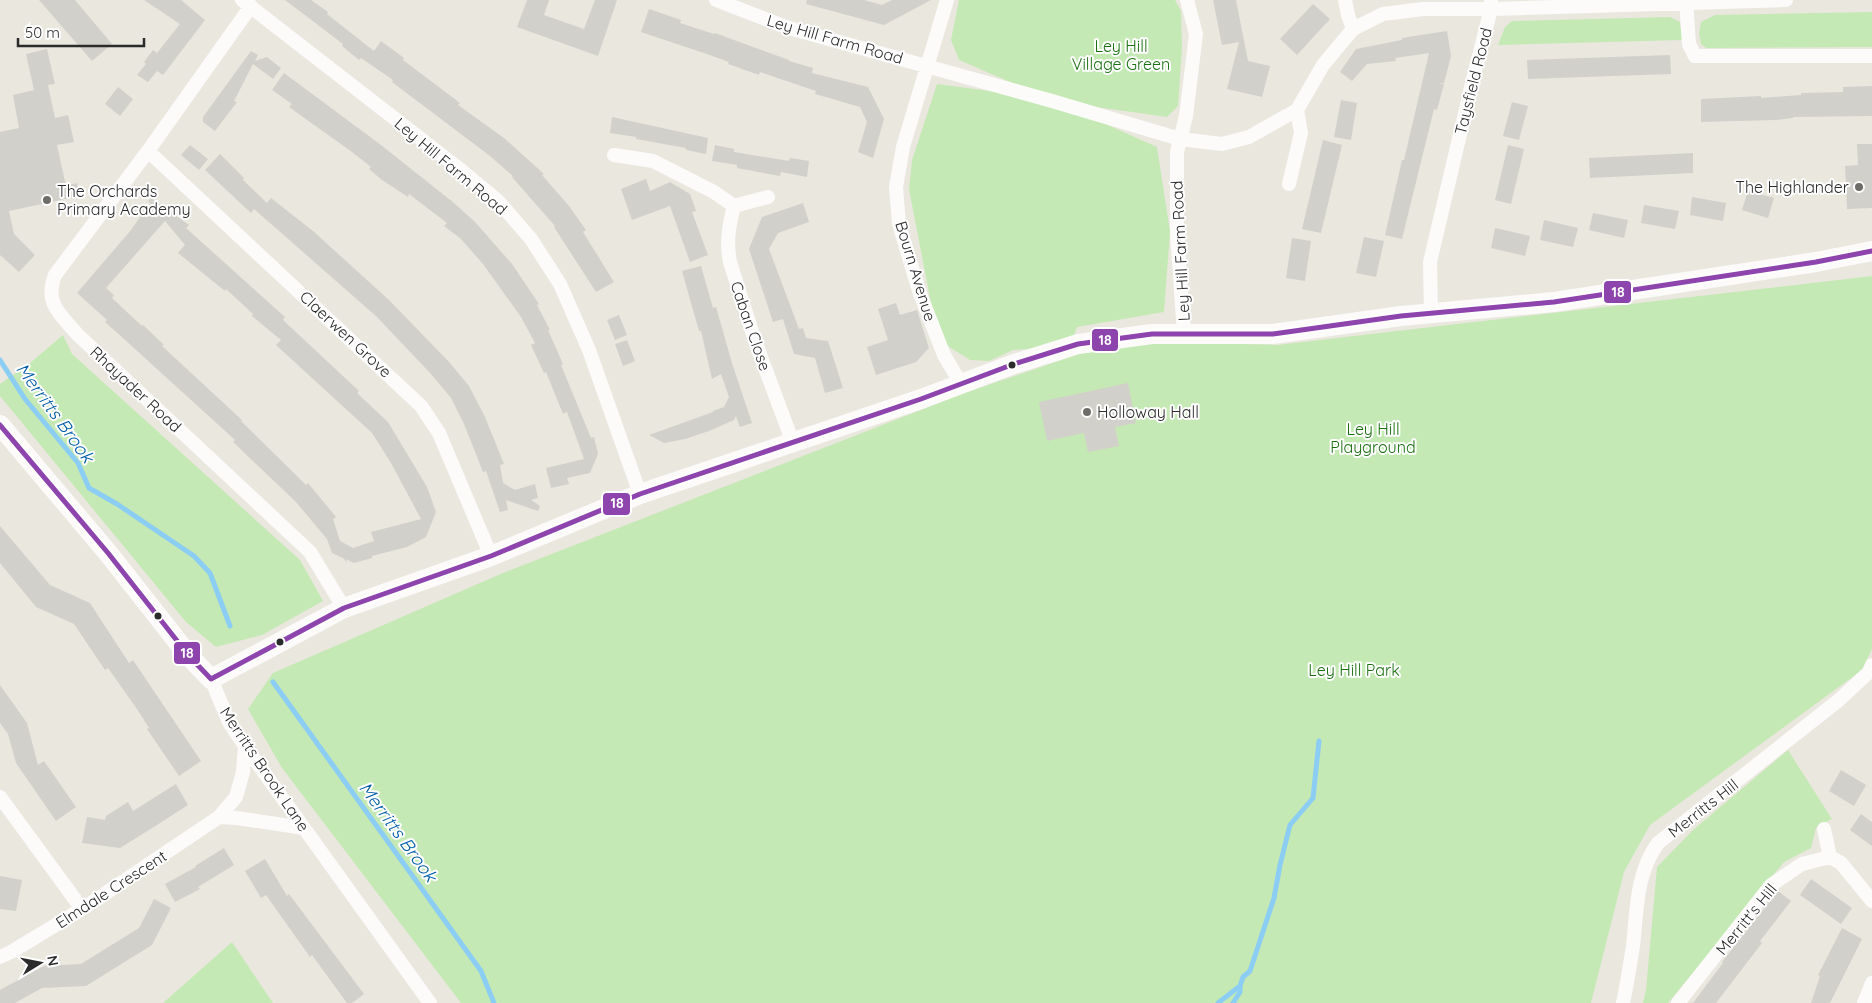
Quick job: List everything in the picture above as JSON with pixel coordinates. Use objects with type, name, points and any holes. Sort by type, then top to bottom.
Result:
[{"type":"street","name":"Ley Hill Farm Road","points":[[716,0],[789,28],[1180,139],[1222,144],[1236,141],[1249,137],[1297,110]]},
{"type":"street","name":"Bourn Avenue","points":[[948,0],[903,147],[896,187],[899,224],[919,291],[944,355],[961,384]]},
{"type":"street","name":"Ley Hill Farm Road","points":[[1184,334],[1177,233],[1177,152],[1186,116],[1196,34],[1187,0]]},
{"type":"street","points":[[1345,0],[1353,28]]},
{"type":"street","name":"Taysfield Road","points":[[1431,314],[1430,262],[1491,5],[1786,0]]},
{"type":"street","points":[[1686,1],[1689,44],[1695,56],[1872,56]]},
{"type":"street","name":"Ley Hill Farm Road","points":[[246,3],[498,201],[531,239],[560,284],[585,342],[640,494]]},
{"type":"street","name":"Rhayader Road","points":[[246,3],[148,150],[55,275],[51,286],[50,299],[57,311],[77,334],[310,552],[344,608]]},
{"type":"street","points":[[1289,184],[1301,133],[1297,110],[1323,65],[1353,28],[1383,14],[1423,9],[1491,5]]},
{"type":"street","name":"Claerwen Grove","points":[[148,150],[422,406],[438,433],[491,556]]},
{"type":"street","points":[[614,155],[653,161],[714,192],[734,206],[768,197]]},
{"type":"street","name":"Caban Close","points":[[734,206],[728,233],[727,251],[755,341],[793,443]]},
{"type":"street","points":[[211,679],[344,608],[491,556],[640,494],[793,443],[1014,364],[1078,344],[1152,334],[1274,334],[1401,316],[1602,295],[1816,262],[1872,251]]},
{"type":"street","name":"Merritts Brook Lane","points":[[0,425],[108,553],[189,656],[211,679],[229,722],[245,746],[430,1003]]},
{"type":"street","name":"Merritts Hill","points":[[1623,1003],[1630,967],[1641,878],[1648,857],[1658,843],[1839,700],[1869,672],[1872,665]]},
{"type":"street","name":"Elmdale Crescent","points":[[0,957],[82,909],[220,817],[236,797],[242,772],[245,746]]},
{"type":"street","points":[[0,797],[82,909]]},
{"type":"street","points":[[220,817],[304,828]]},
{"type":"street","points":[[1824,829],[1830,858],[1841,863],[1872,901]]},
{"type":"street","name":"Merritt's Hill","points":[[1678,1003],[1771,885],[1802,864],[1830,858]]},
{"type":"street","points":[[1864,1003],[1872,983]]},
{"type":"green space","name":"Ley Hill Village Green","points":[[959,0],[1175,0],[1181,11],[1182,48],[1178,106],[1167,117],[1054,101],[1157,147],[1170,232],[1164,312],[1077,327],[1070,347],[1013,350],[989,361],[970,360],[938,340],[909,189],[912,160],[937,84],[1049,99],[959,60],[951,40]]},
{"type":"green space","points":[[1872,12],[1872,47],[1706,48],[1701,44],[1699,34],[1701,22],[1715,15]]},
{"type":"green space","points":[[1670,17],[1680,22],[1682,40],[1498,45],[1505,27],[1512,21]]},
{"type":"green space","name":"Ley Hill Park","points":[[1872,276],[1872,649],[1862,670],[1650,825],[1624,872],[1591,1003],[461,1003],[282,768],[248,709],[273,673],[503,573],[967,392],[1082,353],[1161,342],[1277,345]]},
{"type":"green space","points":[[63,335],[72,354],[300,560],[323,601],[262,635],[216,647],[186,622],[0,396],[0,384],[30,363]]},
{"type":"green space","points":[[1788,750],[1832,819],[1816,828],[1811,848],[1784,862],[1668,1003],[1643,1003],[1646,990],[1657,867],[1693,830]]},
{"type":"green space","points":[[232,942],[273,1003],[163,1003]]},
{"type":"building","points":[[39,0],[75,0],[112,44],[92,61]]},
{"type":"building","points":[[144,0],[181,0],[205,20],[163,75],[157,71],[148,82],[137,75],[146,64],[144,62],[153,50],[157,53],[180,24]]},
{"type":"building","points":[[285,0],[311,0],[374,51],[381,41],[460,103],[458,105],[504,138],[544,174],[542,175],[569,206],[586,230],[583,232],[614,282],[596,292],[555,226],[513,176],[490,156],[392,82],[393,80],[361,58],[359,60],[342,46],[343,44]]},
{"type":"building","points":[[527,0],[549,0],[544,15],[584,29],[595,0],[617,0],[598,56],[517,27]]},
{"type":"building","points":[[807,0],[864,0],[882,5],[892,0],[931,0],[884,25],[806,4]]},
{"type":"building","points":[[1213,0],[1236,0],[1248,61],[1270,66],[1262,97],[1227,89],[1239,42],[1222,45]]},
{"type":"building","points":[[1313,4],[1330,19],[1297,55],[1280,39]]},
{"type":"building","points":[[649,9],[681,20],[680,23],[715,33],[813,68],[812,73],[868,87],[884,119],[873,158],[858,152],[867,122],[860,107],[815,94],[816,91],[760,72],[759,75],[728,64],[729,62],[641,32]]},
{"type":"building","points":[[1447,31],[1451,56],[1444,83],[1438,83],[1444,84],[1437,110],[1434,109],[1402,239],[1385,235],[1429,53],[1395,58],[1396,61],[1367,64],[1352,81],[1340,72],[1356,49],[1402,40],[1402,38]]},
{"type":"building","points":[[47,49],[55,84],[48,85],[55,118],[68,115],[74,142],[57,145],[66,186],[77,183],[79,196],[9,211],[14,234],[35,255],[19,272],[0,255],[0,132],[19,128],[13,95],[34,90],[26,54]]},
{"type":"building","points":[[251,51],[258,55],[255,61],[267,57],[281,68],[273,79],[253,64],[234,101],[237,102],[215,131],[203,122],[203,117]]},
{"type":"building","points":[[1670,55],[1671,74],[1528,79],[1527,60]]},
{"type":"building","points":[[284,73],[381,145],[454,203],[475,222],[512,264],[539,304],[537,305],[550,330],[548,330],[563,364],[561,365],[591,438],[594,437],[598,454],[590,473],[567,478],[569,484],[551,488],[546,468],[584,459],[567,412],[563,414],[546,372],[544,373],[531,345],[535,343],[521,317],[483,264],[461,239],[444,226],[447,223],[409,194],[408,197],[382,180],[369,169],[371,167],[352,152],[289,107],[292,104],[272,90]]},
{"type":"building","points":[[1872,86],[1872,116],[1793,117],[1775,120],[1701,122],[1701,99],[1761,96],[1761,98],[1801,95],[1801,93],[1843,92],[1843,87]]},
{"type":"building","points":[[118,87],[133,99],[120,116],[105,104]]},
{"type":"building","points":[[1341,100],[1357,103],[1351,140],[1334,137]]},
{"type":"building","points":[[1512,102],[1528,106],[1519,140],[1503,136]]},
{"type":"building","points":[[612,117],[708,138],[706,154],[686,150],[686,148],[636,139],[636,137],[610,133]]},
{"type":"building","points":[[1323,140],[1342,145],[1321,233],[1302,229]]},
{"type":"building","name":"The Highlander","points":[[1857,144],[1872,144],[1872,208],[1847,209],[1845,166],[1858,165]]},
{"type":"building","points":[[190,145],[208,159],[199,170],[181,155]]},
{"type":"building","points":[[715,145],[734,149],[734,152],[789,161],[790,158],[809,161],[807,177],[781,172],[780,176],[712,161]]},
{"type":"building","points":[[1508,145],[1524,149],[1511,204],[1495,200]]},
{"type":"building","points":[[1693,153],[1693,173],[1590,178],[1589,158]]},
{"type":"building","points":[[220,154],[267,203],[271,198],[313,231],[389,300],[450,363],[469,386],[485,417],[504,464],[500,465],[503,483],[515,490],[535,484],[538,498],[531,500],[540,506],[538,511],[506,500],[508,510],[500,512],[486,471],[483,472],[464,424],[451,398],[377,317],[254,209],[251,213],[205,170]]},
{"type":"building","points":[[646,179],[650,191],[670,182],[690,194],[696,211],[692,212],[708,255],[690,262],[670,206],[632,220],[621,189]]},
{"type":"building","points":[[1748,191],[1774,198],[1768,218],[1742,210]]},
{"type":"building","points":[[1692,197],[1726,203],[1723,221],[1690,215]]},
{"type":"building","points":[[151,198],[169,211],[174,210],[172,213],[189,225],[186,228],[285,317],[283,320],[359,391],[357,393],[388,422],[427,487],[436,512],[426,537],[407,547],[354,563],[346,559],[347,563],[343,558],[332,553],[327,539],[296,502],[233,442],[235,440],[105,322],[107,320],[77,293],[131,230],[142,214],[157,212],[148,201]],"holes":[[[165,221],[185,245],[178,253],[225,291],[226,289],[253,314],[252,316],[281,340],[276,345],[372,433],[391,463],[421,519],[371,532],[374,541],[353,548],[340,541],[333,519],[336,517],[308,483],[306,485],[242,420],[162,346],[164,345],[143,325],[112,298],[114,295],[106,288]]]},
{"type":"building","points":[[803,203],[809,222],[778,233],[769,249],[799,329],[803,328],[806,338],[828,341],[843,388],[825,393],[815,358],[794,354],[783,319],[773,322],[749,249],[762,217]]},
{"type":"building","points":[[1644,205],[1679,211],[1675,229],[1641,223]]},
{"type":"building","points":[[1593,213],[1628,220],[1624,238],[1589,230]]},
{"type":"building","points":[[1544,220],[1578,228],[1573,247],[1540,240]]},
{"type":"building","points":[[1495,228],[1530,236],[1525,256],[1491,248]]},
{"type":"building","points":[[1364,237],[1384,241],[1376,277],[1356,273]]},
{"type":"building","points":[[1292,238],[1311,241],[1305,281],[1286,278]]},
{"type":"building","points":[[701,266],[713,308],[716,307],[752,423],[740,427],[736,416],[734,420],[709,431],[685,439],[664,443],[649,435],[724,407],[729,397],[721,374],[712,379],[701,331],[699,331],[682,271]]},
{"type":"building","points":[[896,303],[900,315],[917,310],[929,348],[916,362],[876,375],[867,347],[888,340],[878,309]]},
{"type":"building","points":[[619,315],[627,335],[615,340],[607,320]]},
{"type":"building","points":[[627,340],[635,361],[623,366],[615,344]]},
{"type":"building","name":"Holloway Hall","points":[[1128,383],[1136,423],[1115,427],[1119,446],[1088,452],[1084,433],[1047,441],[1039,402]]},
{"type":"building","points":[[0,526],[50,585],[90,603],[129,663],[133,660],[201,761],[179,776],[147,729],[149,728],[137,709],[108,668],[105,670],[74,624],[36,607],[0,563]]},
{"type":"building","points":[[0,685],[27,723],[38,765],[44,761],[76,807],[56,821],[16,763],[8,734],[0,723]]},
{"type":"building","points":[[1841,770],[1866,785],[1854,806],[1829,791]]},
{"type":"building","points":[[176,784],[188,805],[157,825],[120,848],[82,843],[87,817],[105,820],[106,816],[128,802],[133,811]]},
{"type":"building","points":[[1861,814],[1872,822],[1872,846],[1850,830]]},
{"type":"building","points":[[224,848],[234,865],[198,887],[200,889],[175,902],[165,884],[196,867]]},
{"type":"building","points":[[265,859],[287,896],[289,894],[364,994],[352,1003],[347,1003],[312,955],[310,957],[266,895],[261,898],[245,871]]},
{"type":"building","points":[[0,876],[22,880],[16,911],[0,909]]},
{"type":"building","points":[[1811,879],[1852,908],[1841,924],[1800,895]]},
{"type":"building","points":[[1778,891],[1791,901],[1760,941],[1762,943],[1716,1003],[1693,1003],[1722,962]]},
{"type":"building","points":[[154,899],[171,908],[152,945],[86,986],[42,988],[15,1003],[0,1003],[0,990],[44,966],[81,964],[139,928]]},
{"type":"building","points":[[1842,928],[1862,939],[1830,1003],[1811,1003],[1820,976],[1818,975]]},
{"type":"waterway","name":"Merritts Brook","points":[[0,360],[25,399],[78,463],[89,488],[117,504],[194,556],[210,573],[230,626]]},
{"type":"waterway","name":"Merritts Brook","points":[[273,682],[481,971],[494,1003]]},
{"type":"waterway","points":[[1218,1003],[1240,986],[1243,977],[1250,971],[1274,898],[1290,825],[1313,798],[1319,741]]},
{"type":"waterway","points":[[1233,1003],[1240,992],[1240,986]]},
{"type":"transit line","name":"18","points":[[0,425],[108,553],[189,656],[211,679],[344,608],[491,556],[640,494],[921,399],[1014,364],[1078,344],[1152,334],[1273,334],[1401,316],[1554,302],[1816,262],[1872,251]]},
{"type":"place","name":"The Highlander","points":[[1859,187]]},
{"type":"place","name":"The Orchards Primary Academy","points":[[47,200]]},
{"type":"place","name":"Holloway Hall","points":[[1087,412]]},
{"type":"park label","name":"Ley Hill Playground","points":[[1373,438]]}]
